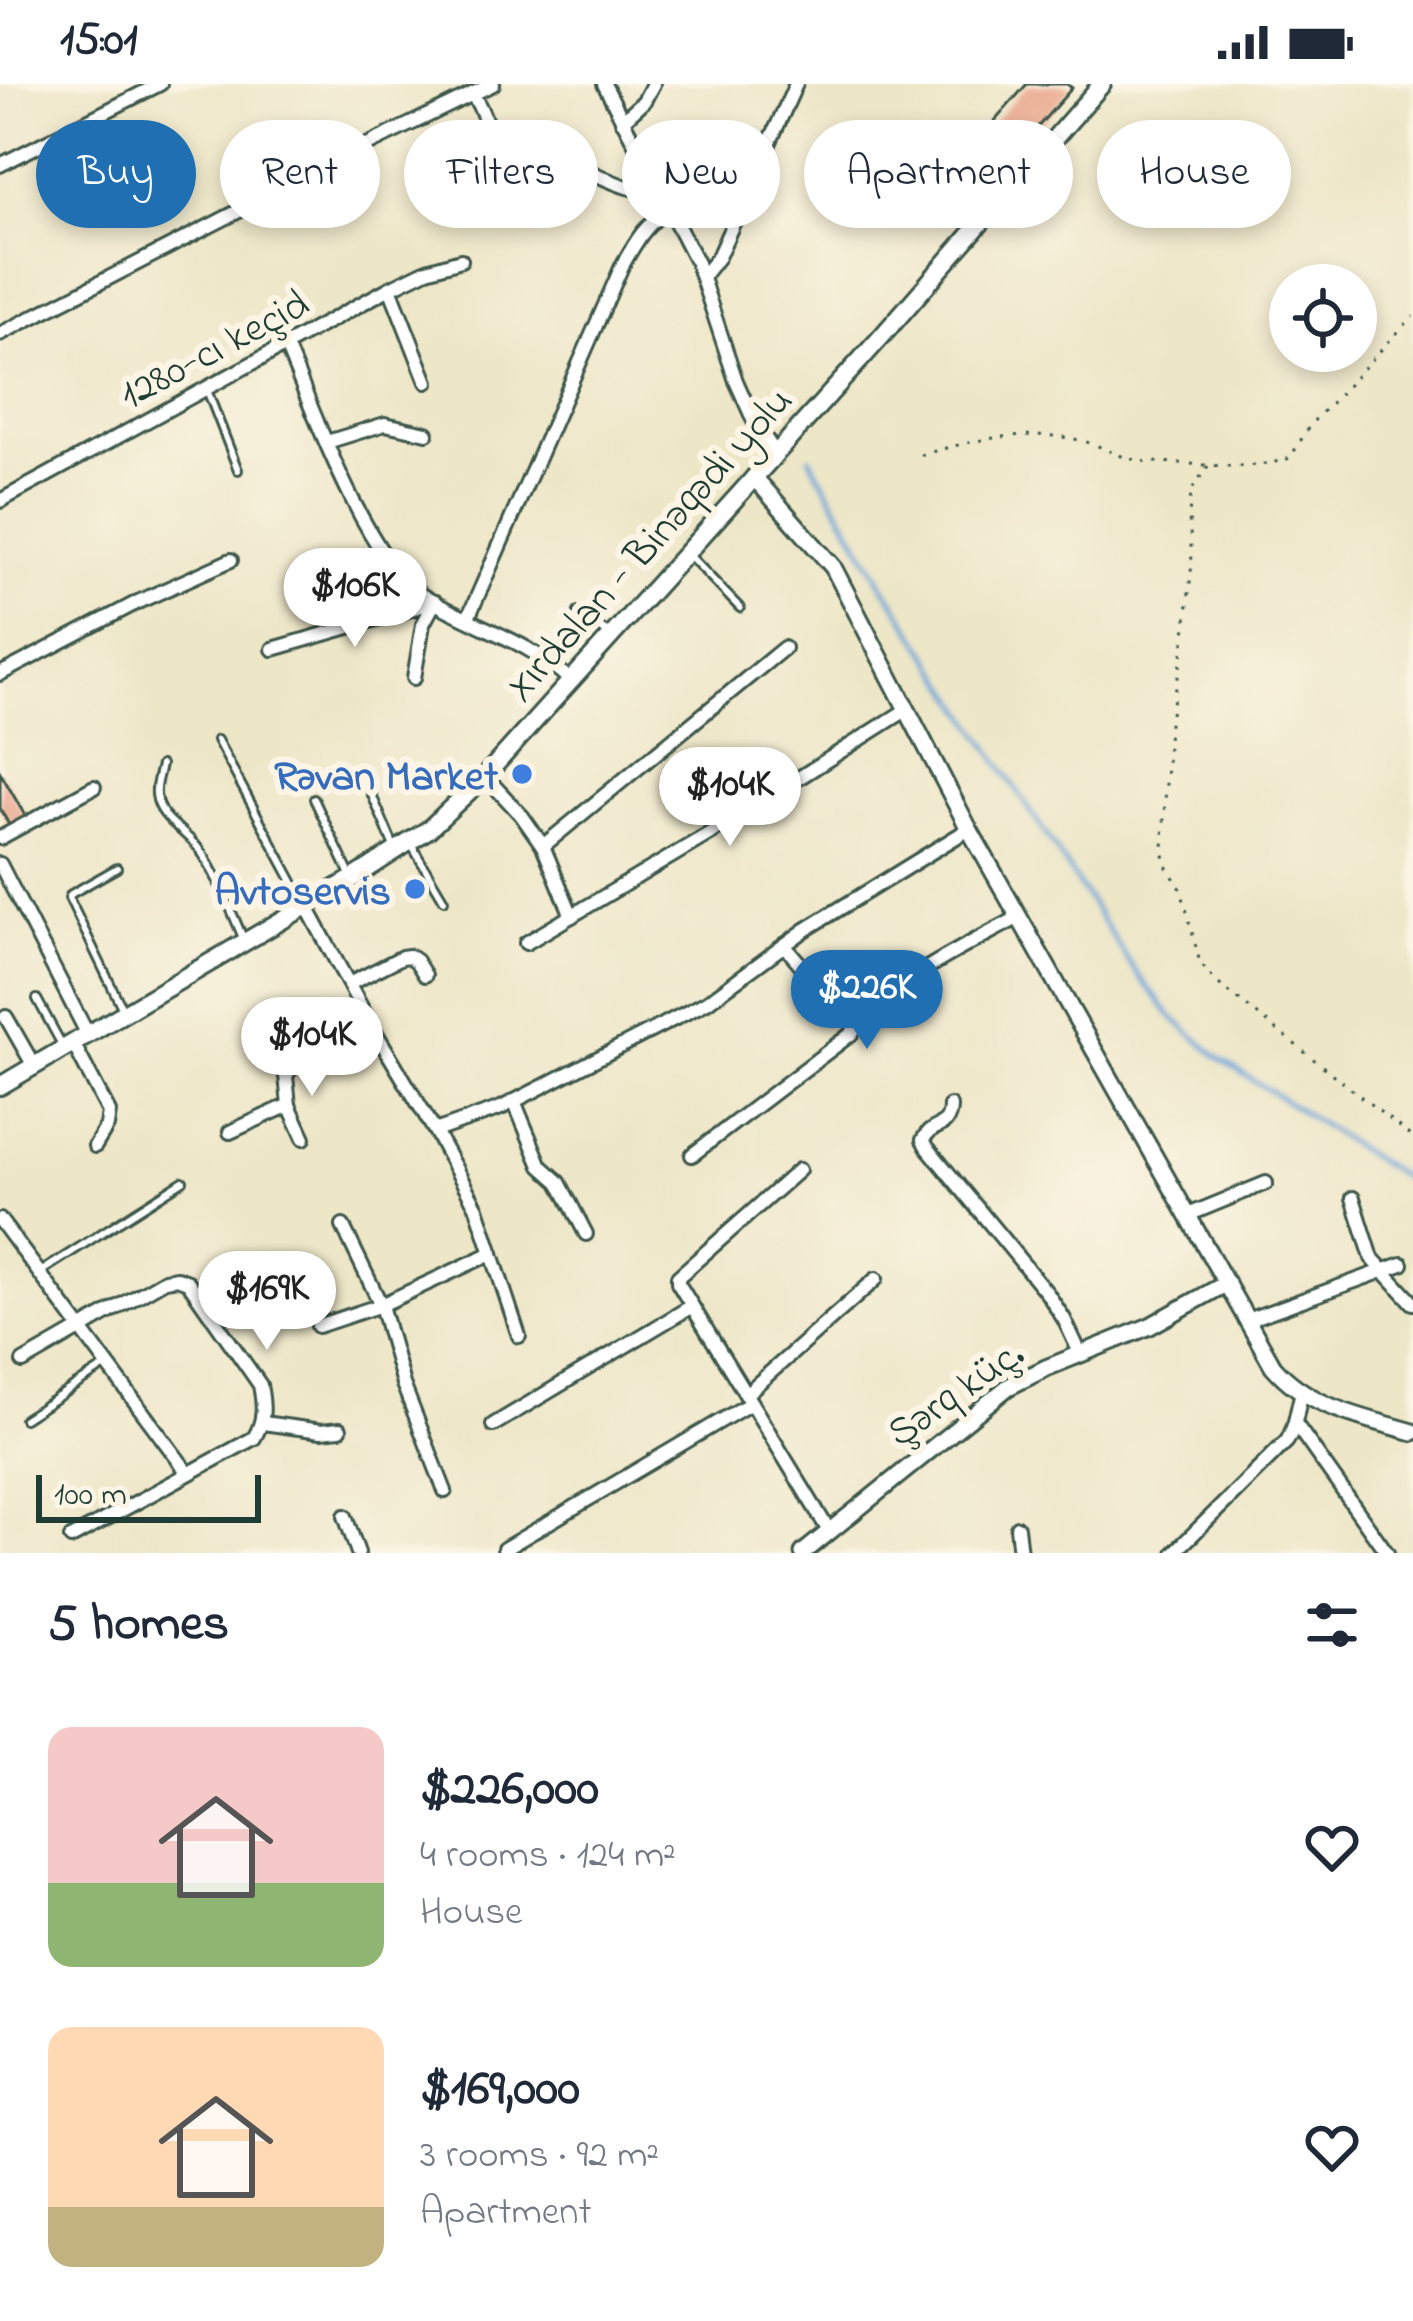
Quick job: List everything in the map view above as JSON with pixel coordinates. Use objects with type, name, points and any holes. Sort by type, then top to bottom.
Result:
[{"type":"main road","name":"Xırdalan - Binəqədi yolu","points":[[1070,120],[1101,84]]},
{"type":"main road","name":"Xırdalan - Binəqədi yolu","points":[[0,1086],[307,907],[438,821],[688,554],[974,228]]},
{"type":"street","points":[[0,165],[160,84]]},
{"type":"street","points":[[0,334],[494,84]]},
{"type":"street","points":[[604,84],[622,122]]},
{"type":"street","points":[[624,120],[644,101],[653,84]]},
{"type":"street","points":[[703,276],[718,256],[796,84]]},
{"type":"street","points":[[472,94],[488,120]]},
{"type":"street","points":[[468,618],[622,266],[646,228]]},
{"type":"street","points":[[679,228],[703,276],[725,354],[753,418],[775,453]]},
{"type":"street","name":"1280-cı keçid","points":[[0,501],[390,288],[460,260]]},
{"type":"street","points":[[390,288],[427,382]]},
{"type":"street","points":[[286,346],[344,480],[401,579],[419,594],[526,646],[571,681]]},
{"type":"street","points":[[327,442],[385,424],[427,433]]},
{"type":"street","points":[[754,477],[833,567],[969,829],[1273,1366],[1302,1394],[1318,1402],[1413,1432]]},
{"type":"street","points":[[0,674],[231,560]]},
{"type":"street","points":[[273,649],[435,602]]},
{"type":"street","points":[[414,678],[423,624],[435,602]]},
{"type":"street","points":[[543,846],[784,648]]},
{"type":"street","points":[[526,943],[906,710]]},
{"type":"street","points":[[485,776],[543,846],[572,916]]},
{"type":"street","points":[[0,838],[94,787]]},
{"type":"street","points":[[435,1131],[490,1113],[707,1002],[784,945],[969,829]]},
{"type":"street","points":[[0,864],[75,1042],[110,1112],[94,1146]]},
{"type":"street","points":[[307,907],[476,1208],[519,1336]]},
{"type":"street","points":[[692,1155],[851,1034],[904,984],[1019,917]]},
{"type":"street","points":[[784,945],[836,1006],[858,1024]]},
{"type":"street","points":[[349,984],[409,956],[425,975]]},
{"type":"street","points":[[7,1017],[34,1066]]},
{"type":"street","points":[[304,1138],[289,1105],[286,1076],[293,1063],[368,1020]]},
{"type":"street","points":[[514,1101],[542,1166],[559,1182],[586,1234]]},
{"type":"street","points":[[230,1132],[289,1105]]},
{"type":"street","points":[[950,1106],[946,1123],[926,1133],[926,1147],[1047,1294],[1081,1355]]},
{"type":"street","points":[[799,1170],[678,1276],[678,1283],[829,1531]]},
{"type":"street","points":[[1188,1216],[1266,1183]]},
{"type":"street","points":[[1353,1198],[1372,1258],[1413,1303]]},
{"type":"street","points":[[0,1220],[188,1473]]},
{"type":"street","points":[[344,1226],[381,1305],[404,1384],[445,1491]]},
{"type":"street","points":[[318,1326],[381,1305],[492,1253]]},
{"type":"street","points":[[1246,1320],[1402,1264]]},
{"type":"street","points":[[23,1362],[165,1280],[177,1278],[188,1282],[260,1385],[263,1424],[254,1438],[71,1538]]},
{"type":"street","points":[[504,1549],[749,1399],[876,1279]]},
{"type":"street","name":"Şərq küç.","points":[[803,1553],[993,1397],[1028,1376],[1150,1326],[1227,1282]]},
{"type":"street","points":[[494,1425],[692,1306]]},
{"type":"street","points":[[1174,1553],[1274,1457],[1297,1426],[1302,1394]]},
{"type":"street","points":[[263,1424],[340,1429]]},
{"type":"street","points":[[1297,1426],[1387,1553]]},
{"type":"street","points":[[345,1516],[358,1553]]},
{"type":"street","points":[[1016,1527],[1019,1553]]},
{"type":"lane","points":[[206,387],[238,470]]},
{"type":"lane","points":[[688,554],[740,608]]},
{"type":"lane","points":[[578,612],[612,636]]},
{"type":"lane","points":[[217,740],[307,907]]},
{"type":"lane","points":[[161,765],[156,800],[204,855],[246,943]]},
{"type":"lane","points":[[363,774],[403,848],[443,900]]},
{"type":"lane","points":[[314,799],[352,879]]},
{"type":"lane","points":[[117,868],[69,898],[125,1013]]},
{"type":"lane","points":[[37,999],[75,1042]]},
{"type":"lane","points":[[38,1273],[183,1181]]},
{"type":"lane","points":[[24,1419],[107,1365]]},
{"type":"path","points":[[921,455],[996,436],[1038,436],[1077,439],[1126,458],[1208,466],[1244,468],[1291,458],[1310,425],[1413,316]]},
{"type":"path","points":[[1208,466],[1191,491],[1192,562],[1184,646],[1169,724],[1165,864],[1181,889],[1200,963],[1215,981],[1413,1138]]},
{"type":"building","points":[[1027,84],[1072,88],[1044,120],[996,120]]},
{"type":"building","points":[[0,772],[27,819],[10,827],[0,808]]},
{"type":"waterway","points":[[809,457],[883,585],[1135,971],[1171,1016],[1219,1058],[1413,1184]]},
{"type":"place","name":"Rəvan Market","points":[[522,774]]},
{"type":"place","name":"Avtoservis","points":[[415,889]]}]
